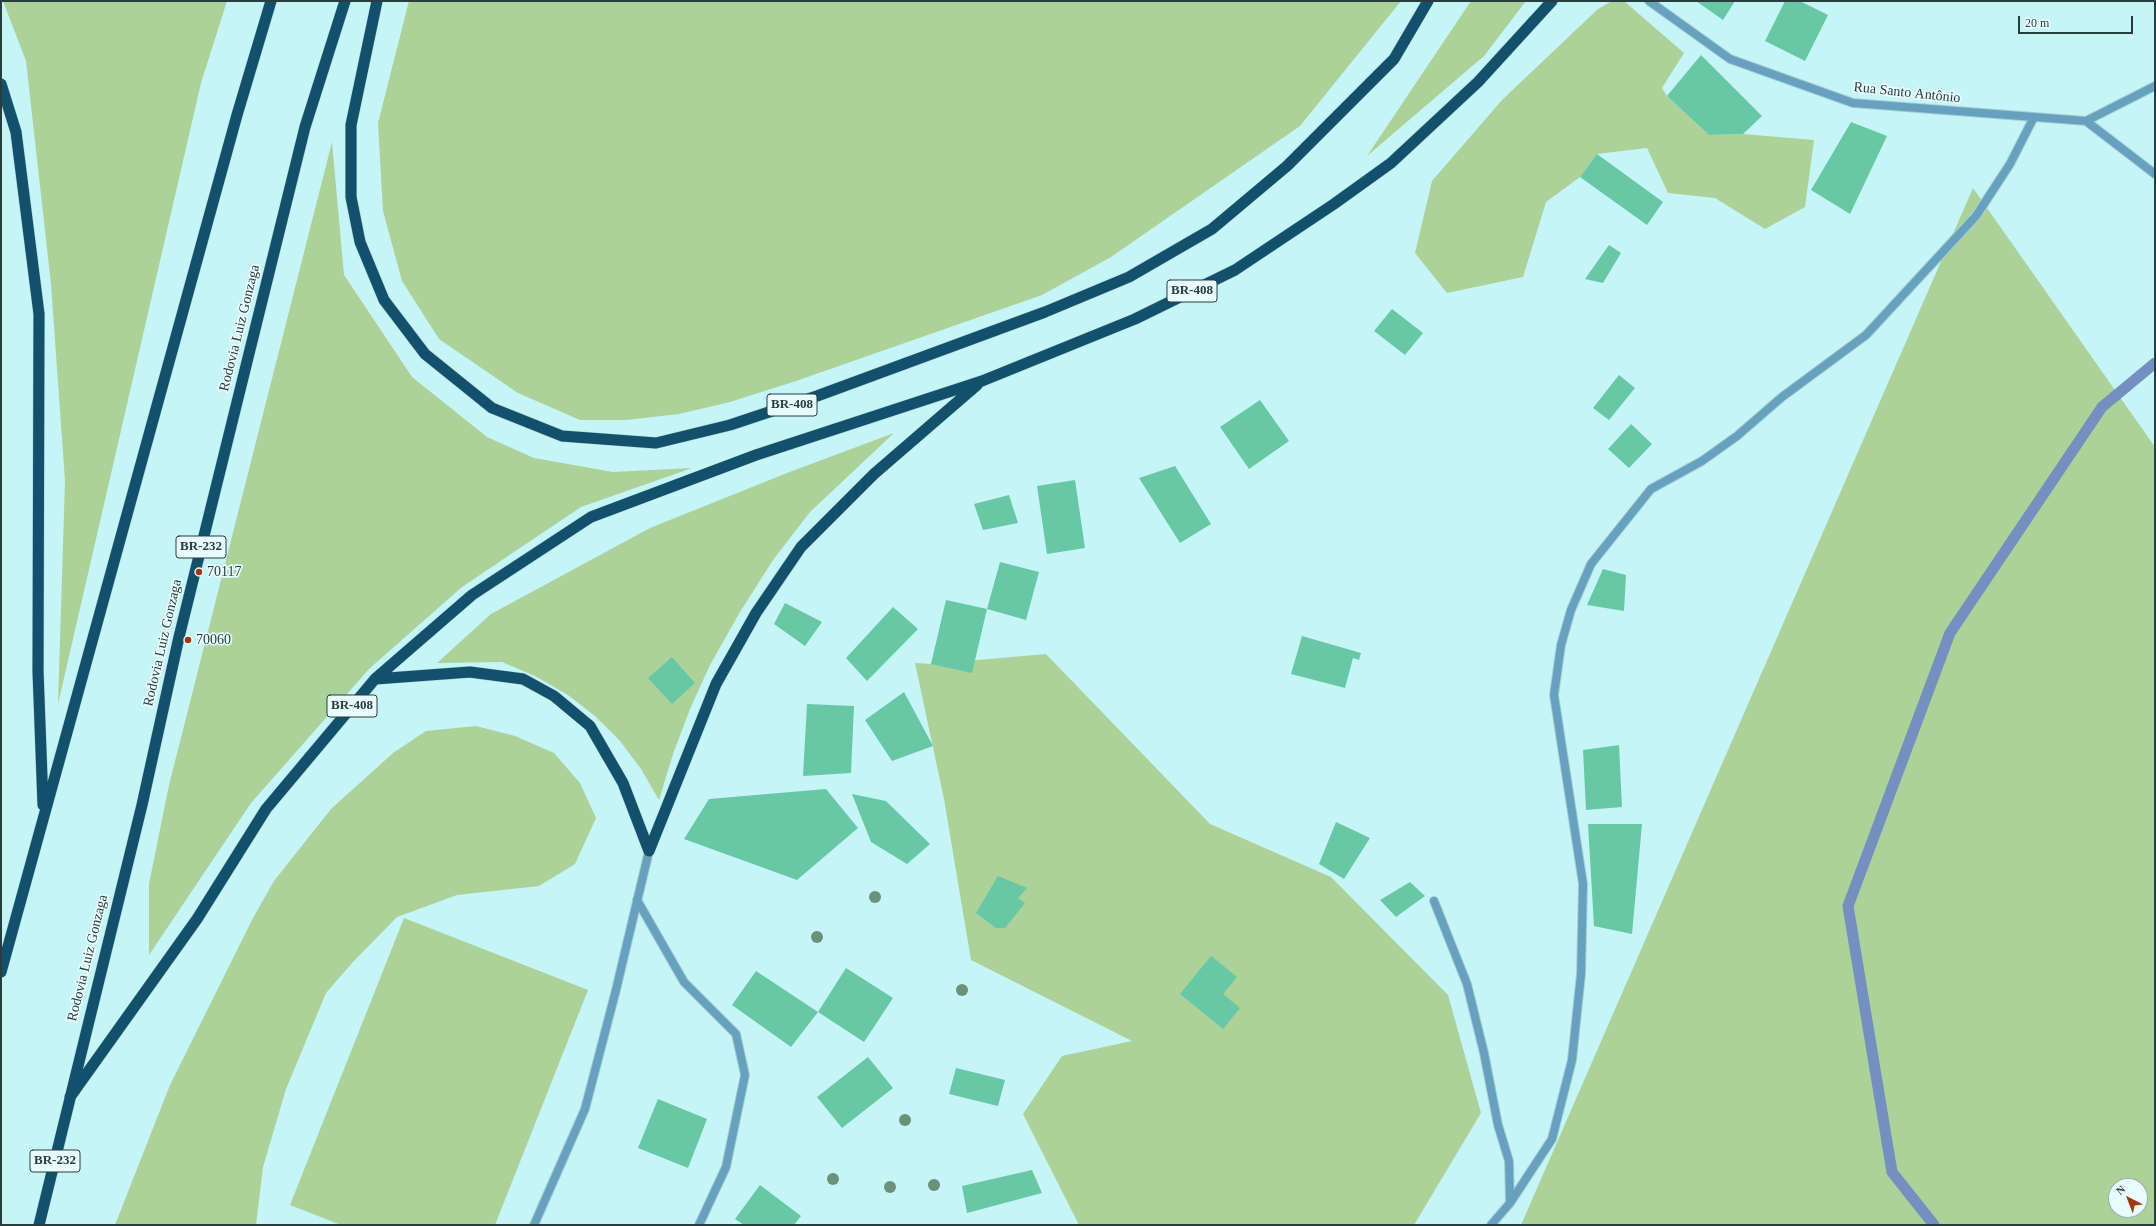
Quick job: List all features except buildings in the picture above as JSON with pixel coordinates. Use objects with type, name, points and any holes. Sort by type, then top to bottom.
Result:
[{"type":"highway","points":[[1,972],[237,115],[271,1]]},
{"type":"highway","name":"Rodovia Luiz Gonzaga","points":[[40,1225],[142,805],[179,637],[304,127],[345,1]]},
{"type":"highway","name":"BR-408","points":[[377,1],[351,125],[351,197],[360,242],[384,300],[425,354],[492,408],[562,436],[656,443],[730,425],[817,396],[1045,312],[1130,277],[1212,229],[1287,166],[1394,59],[1428,1]]},
{"type":"highway","name":"BR-408","points":[[70,1097],[197,919],[266,810],[375,679],[472,595],[591,516],[756,455],[982,381],[1135,319],[1235,270],[1391,163],[1478,82],[1552,1]]},
{"type":"highway","points":[[1,84],[16,132],[39,314],[38,671],[44,817]]},
{"type":"highway","points":[[649,851],[716,684],[756,613],[801,547],[874,474],[982,381]]},
{"type":"highway","points":[[375,679],[470,672],[523,679],[554,696],[590,726],[623,783],[649,851]]},
{"type":"street","name":"Rua Santo Antônio","points":[[1649,1],[1730,59],[1853,103],[2086,121]]},
{"type":"street","points":[[2155,86],[2086,121],[2155,174]]},
{"type":"street","points":[[1491,1225],[1510,1203],[1552,1139],[1572,1060],[1581,974],[1583,884],[1554,695],[1561,645],[1571,610],[1591,564],[1651,489],[1702,461],[1737,436],[1782,397],[1866,335],[1976,216],[2010,164],[2034,117]]},
{"type":"street","points":[[534,1225],[584,1109],[616,990],[649,851]]},
{"type":"street","points":[[637,900],[684,982],[736,1034],[745,1075],[726,1167],[700,1225]]},
{"type":"street","points":[[1434,900],[1467,984],[1484,1053],[1498,1125],[1509,1161],[1510,1203]]},
{"type":"green space","points":[[3,1],[227,1],[201,83],[58,704],[65,481],[51,284],[26,61]]},
{"type":"green space","points":[[409,1],[1401,1],[1300,126],[1111,257],[1042,295],[796,381],[730,402],[679,414],[626,420],[580,420],[518,393],[439,339],[402,281],[383,211],[378,123]]},
{"type":"green space","points":[[1471,1],[1526,1],[1484,56],[1367,156]]},
{"type":"green space","points":[[1612,1],[1624,1],[1684,53],[1662,88],[1667,96],[1709,135],[1743,134],[1814,140],[1805,207],[1765,229],[1715,198],[1668,193],[1647,148],[1597,154],[1580,177],[1546,202],[1523,277],[1447,293],[1415,253],[1432,181],[1502,100],[1598,9]]},
{"type":"green space","points":[[332,142],[344,275],[412,377],[487,437],[534,458],[613,472],[692,468],[581,507],[462,587],[369,669],[251,803],[149,955],[149,884],[169,785]]},
{"type":"green space","points":[[1973,188],[2155,447],[2155,1225],[1521,1225]]},
{"type":"green space","points":[[894,433],[810,512],[773,560],[740,612],[710,665],[690,709],[673,754],[659,800],[641,769],[620,741],[595,716],[568,695],[535,676],[502,662],[437,663],[491,614],[650,528],[787,473]]},
{"type":"green space","points":[[1046,654],[1210,824],[1331,877],[1448,995],[1481,1113],[1414,1225],[1079,1225],[1023,1114],[1062,1056],[1132,1041],[971,960],[944,799],[915,663],[932,664]]},
{"type":"green space","points":[[476,726],[515,736],[554,753],[580,783],[596,818],[575,864],[539,886],[457,895],[397,917],[352,963],[326,993],[286,1089],[263,1167],[256,1225],[115,1225],[170,1085],[253,918],[274,881],[331,809],[393,753],[426,731]]},
{"type":"green space","points":[[404,918],[588,990],[495,1225],[341,1225],[290,1205]]},
{"type":"waterway","points":[[1934,1225],[1892,1172],[1848,906],[1950,633],[2102,407],[2155,363]]},
{"type":"place","name":"70117","points":[[199,572]]},
{"type":"place","name":"70060","points":[[188,640]]}]
